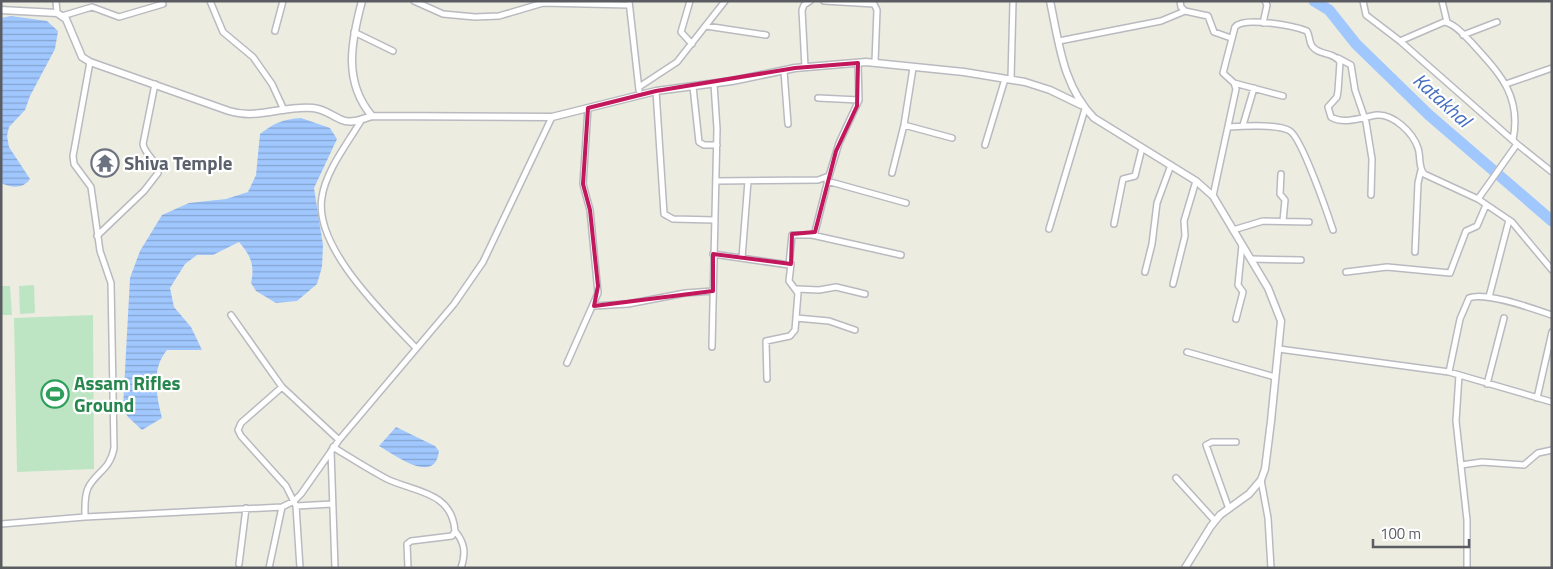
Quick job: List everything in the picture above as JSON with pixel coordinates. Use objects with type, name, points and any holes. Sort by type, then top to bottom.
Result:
[{"type":"street","points":[[56,1],[59,15],[71,28],[82,57],[90,62],[238,114],[249,116],[284,110],[313,108],[322,109],[342,120],[362,119],[372,116],[552,116],[588,108],[639,91],[656,91],[714,84],[805,67],[875,62],[1008,79],[1037,85],[1083,107]]},
{"type":"street","points":[[210,1],[223,32],[253,57],[272,84],[284,110]]},
{"type":"street","points":[[275,31],[283,1]]},
{"type":"street","points":[[362,1],[354,32],[352,53],[358,98],[372,116]]},
{"type":"street","points":[[414,1],[443,14],[475,17],[499,16],[543,4],[582,2],[629,3],[639,91]]},
{"type":"street","points":[[690,1],[680,32],[692,44]]},
{"type":"street","points":[[639,91],[677,62],[725,1]]},
{"type":"street","points":[[805,67],[802,10],[804,5],[810,1]]},
{"type":"street","points":[[824,1],[874,4],[877,10],[875,62]]},
{"type":"street","points":[[986,145],[1008,79],[1013,1]]},
{"type":"street","points":[[1050,1],[1067,77],[1083,107],[1094,118],[1196,181],[1213,196],[1268,288],[1277,307],[1281,321],[1279,349],[1266,460],[1261,480],[1268,518],[1271,568]]},
{"type":"street","points":[[1180,1],[1181,7],[1185,11],[1208,16],[1214,32],[1231,38]]},
{"type":"street","points":[[1263,23],[1267,6],[1265,1]]},
{"type":"street","points":[[1442,1],[1447,22],[1463,35],[1506,84],[1516,122],[1515,142],[1506,160],[1478,199]]},
{"type":"street","points":[[1362,3],[1366,15],[1400,41],[1552,172]]},
{"type":"street","points":[[1,10],[59,15],[92,7],[112,15],[124,16],[163,4]]},
{"type":"street","points":[[1059,41],[1162,21],[1185,11]]},
{"type":"street","points":[[1400,41],[1439,23],[1447,22]]},
{"type":"street","points":[[1463,35],[1497,22]]},
{"type":"street","points":[[1283,96],[1234,83],[1223,73],[1231,38],[1239,23],[1263,23],[1307,31],[1312,46],[1351,65],[1355,90],[1365,117],[1372,159],[1371,195]]},
{"type":"street","points":[[706,26],[766,35]]},
{"type":"street","points":[[354,32],[393,51]]},
{"type":"street","points":[[1338,58],[1340,62],[1337,98],[1329,104],[1328,113],[1337,120],[1387,116],[1408,131],[1419,149],[1421,170],[1418,183],[1415,252]]},
{"type":"street","points":[[85,517],[85,496],[88,487],[112,460],[114,448],[112,292],[108,272],[100,251],[90,187],[74,164],[73,156],[90,62]]},
{"type":"street","points":[[812,235],[815,232],[839,143],[859,100],[858,63]]},
{"type":"street","points":[[892,173],[904,125],[913,68]]},
{"type":"street","points":[[1506,84],[1552,68]]},
{"type":"street","points":[[784,71],[788,124]]},
{"type":"street","points":[[1213,196],[1236,90],[1234,83]]},
{"type":"street","points":[[97,236],[144,191],[158,173],[156,164],[144,152],[142,144],[155,84]]},
{"type":"street","points":[[712,347],[717,146],[714,84]]},
{"type":"street","points":[[693,87],[699,142],[704,145],[717,146]]},
{"type":"street","points":[[1243,126],[1254,88]]},
{"type":"street","points":[[656,91],[664,214],[673,219],[715,220]]},
{"type":"street","points":[[818,98],[859,100]]},
{"type":"street","points":[[1049,228],[1083,107]]},
{"type":"street","points":[[567,363],[594,306],[598,286],[590,210],[583,184],[588,108]]},
{"type":"street","points":[[295,504],[332,448],[394,378],[416,348],[469,284],[483,262],[552,116]]},
{"type":"street","points":[[362,119],[326,182],[321,209],[337,253],[356,284],[416,348]]},
{"type":"street","points":[[904,125],[952,138]]},
{"type":"street","points":[[1229,127],[1285,129],[1293,133],[1317,186],[1333,230]]},
{"type":"street","points":[[1114,224],[1124,180],[1135,176],[1142,148]]},
{"type":"street","points":[[1145,272],[1152,244],[1157,203],[1171,166]]},
{"type":"street","points":[[1421,170],[1434,180],[1478,199],[1509,220],[1524,235],[1552,270]]},
{"type":"street","points":[[1281,174],[1280,194],[1284,200],[1283,221]]},
{"type":"street","points":[[716,182],[828,179],[906,203]]},
{"type":"street","points":[[742,258],[748,181]]},
{"type":"street","points":[[1173,284],[1185,236],[1184,221],[1196,181]]},
{"type":"street","points":[[1346,272],[1387,267],[1450,273],[1466,230],[1477,226],[1486,205]]},
{"type":"street","points":[[1489,298],[1509,220]]},
{"type":"street","points":[[1233,230],[1255,223],[1309,222]]},
{"type":"street","points":[[767,379],[766,341],[790,336],[795,330],[797,289],[790,281],[792,235],[812,235],[901,255]]},
{"type":"street","points":[[1236,320],[1243,292],[1238,285],[1242,246]]},
{"type":"street","points":[[713,254],[786,266],[790,264]]},
{"type":"street","points":[[1250,259],[1301,260]]},
{"type":"street","points":[[797,289],[819,290],[836,287],[864,294]]},
{"type":"street","points":[[594,306],[628,304],[685,292],[713,291]]},
{"type":"street","points":[[1448,372],[1465,303],[1473,296],[1489,298],[1552,315]]},
{"type":"street","points":[[231,315],[282,387],[339,440]]},
{"type":"street","points":[[796,318],[829,321],[855,330]]},
{"type":"street","points":[[1487,384],[1504,318]]},
{"type":"street","points":[[1537,398],[1552,332]]},
{"type":"street","points":[[1279,349],[1448,372],[1552,402]]},
{"type":"street","points":[[1188,352],[1275,377]]},
{"type":"street","points":[[1459,375],[1456,421],[1467,520],[1466,568]]},
{"type":"street","points":[[282,387],[260,404],[241,423],[238,430],[241,436],[286,486],[295,504],[300,568]]},
{"type":"street","points":[[1229,509],[1206,445],[1212,442],[1236,442]]},
{"type":"street","points":[[332,448],[335,568]]},
{"type":"street","points":[[332,448],[390,480],[425,491],[452,515],[455,531],[461,538],[465,550],[461,568]]},
{"type":"street","points":[[1461,465],[1482,462],[1524,465],[1538,453],[1552,450]]},
{"type":"street","points":[[1176,478],[1215,521]]},
{"type":"street","points":[[1185,568],[1215,521],[1249,494],[1261,480]]},
{"type":"street","points":[[1,524],[85,517],[282,507],[295,504],[332,504]]},
{"type":"street","points":[[269,568],[282,507]]},
{"type":"street","points":[[240,564],[246,508]]},
{"type":"street","points":[[408,568],[407,544],[418,540],[447,538],[455,531]]},
{"type":"highlighted area","points":[[858,63],[857,106],[836,151],[815,232],[792,234],[791,264],[713,254],[713,291],[594,306],[598,286],[590,210],[583,184],[588,108],[656,91],[795,68]]},
{"type":"green space","points":[[34,285],[35,313],[20,314],[19,286]]},
{"type":"green space","points":[[1,286],[10,286],[12,315],[1,315]]},
{"type":"green space","name":"Assam Rifles Ground","points":[[93,315],[94,469],[17,472],[14,318]]},
{"type":"water","points":[[11,16],[47,21],[58,31],[55,49],[30,96],[25,110],[9,127],[7,136],[9,147],[30,179],[24,185],[17,187],[1,183],[1,18]]},
{"type":"water","points":[[301,118],[330,128],[337,139],[314,188],[323,245],[322,267],[317,284],[297,301],[276,303],[256,291],[251,283],[253,271],[251,261],[239,242],[213,255],[197,255],[185,264],[170,288],[174,307],[191,327],[202,350],[167,350],[159,365],[156,382],[162,418],[142,430],[128,417],[123,408],[130,278],[140,251],[162,215],[189,203],[226,199],[248,192],[256,175],[260,134],[279,122]]},
{"type":"water","points":[[396,427],[435,446],[439,451],[436,461],[430,466],[413,465],[379,446]]},
{"type":"waterway","name":"Katakhal","points":[[1314,1],[1329,10],[1356,44],[1429,115],[1552,221]]},
{"type":"place","name":"Shiva Temple","points":[[105,163]]},
{"type":"place","name":"Assam Rifles Ground","points":[[55,394]]}]
